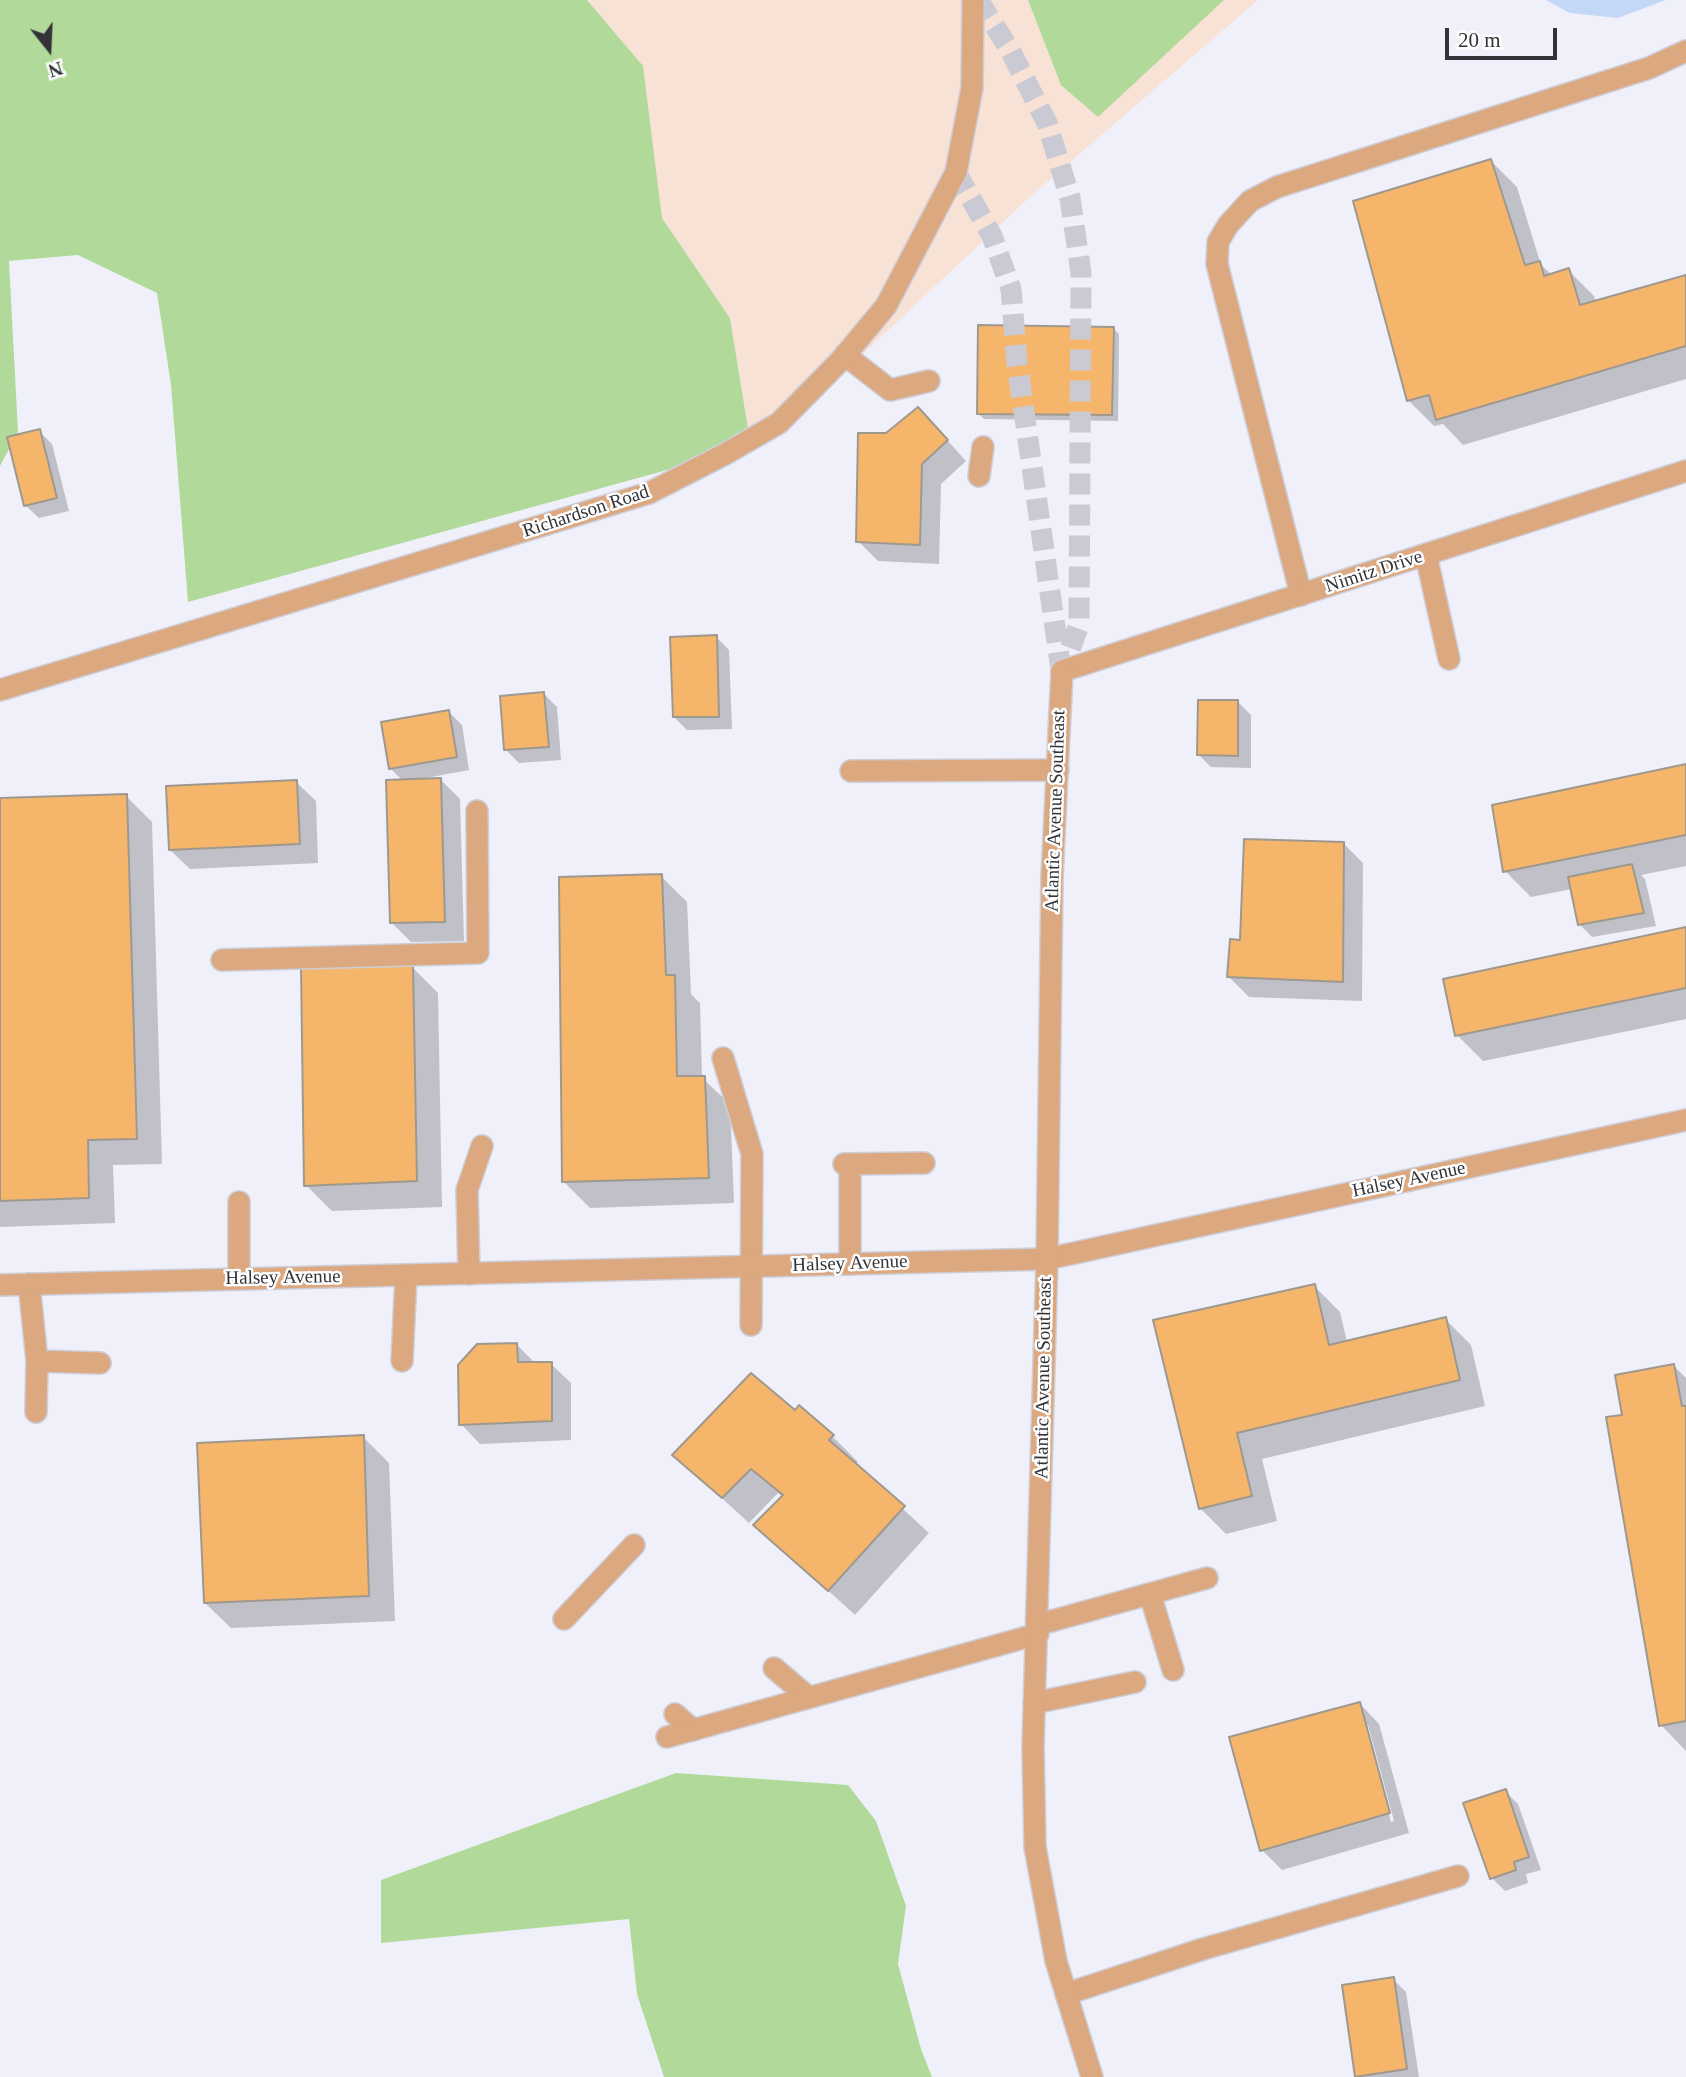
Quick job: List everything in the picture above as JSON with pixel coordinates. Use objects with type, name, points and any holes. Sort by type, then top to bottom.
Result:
[{"type":"street","name":"Richardson Road","points":[[0,691],[649,493],[779,423],[845,355],[886,306],[956,173],[972,88],[973,0]]},
{"type":"street","points":[[1301,595],[1221,286],[1217,264],[1218,242],[1228,225],[1250,201],[1277,187],[1637,72],[1686,51]]},
{"type":"street","points":[[845,355],[890,390],[929,381]]},
{"type":"street","points":[[979,476],[982,447]]},
{"type":"street","name":"Nimitz Drive","points":[[1062,671],[1686,471]]},
{"type":"street","points":[[1426,555],[1449,659]]},
{"type":"street","name":"Atlantic Avenue Southeast","points":[[1062,671],[1052,877],[1046,1259],[1034,1703],[1035,1847],[1056,1961],[1092,2077]]},
{"type":"street","points":[[851,771],[1058,770]]},
{"type":"street","points":[[222,960],[478,953],[477,811]]},
{"type":"street","points":[[723,1058],[752,1154],[751,1325]]},
{"type":"street","name":"Halsey Avenue","points":[[0,1285],[1046,1259],[1686,1120]]},
{"type":"street","points":[[469,1273],[467,1190],[482,1146]]},
{"type":"street","points":[[850,1264],[847,1164],[924,1163]]},
{"type":"street","points":[[239,1202],[239,1279]]},
{"type":"street","points":[[402,1361],[406,1275]]},
{"type":"street","points":[[29,1284],[37,1361],[36,1412]]},
{"type":"street","points":[[37,1361],[100,1363]]},
{"type":"street","points":[[565,1619],[634,1545]]},
{"type":"street","points":[[667,1737],[1207,1578]]},
{"type":"street","points":[[1150,1594],[1173,1670]]},
{"type":"street","points":[[774,1668],[808,1697]]},
{"type":"street","points":[[1034,1703],[1135,1682]]},
{"type":"street","points":[[676,1714],[693,1730]]},
{"type":"street","points":[[1066,1994],[1203,1949],[1458,1876]]},
{"type":"shaded area","points":[[587,0],[1258,0],[1032,195],[863,354],[805,404],[750,441],[730,318],[662,218],[643,67]]},
{"type":"green space","points":[[0,0],[587,0],[643,66],[662,218],[730,318],[750,441],[725,454],[188,602],[171,385],[157,293],[78,255],[9,261],[18,432],[0,466]]},
{"type":"green space","points":[[1028,0],[1224,0],[1098,117],[1061,85]]},
{"type":"green space","points":[[676,1773],[848,1785],[876,1821],[906,1906],[898,1964],[921,2049],[932,2077],[664,2077],[637,1994],[629,1919],[381,1943],[381,1880]]},
{"type":"water","points":[[1546,0],[1666,0],[1618,18],[1570,13]]},
{"type":"building","points":[[1491,159],[1525,265],[1540,261],[1544,276],[1569,268],[1580,305],[1686,275],[1686,346],[1436,420],[1429,395],[1407,401],[1353,201]]},
{"type":"building","points":[[978,325],[1114,327],[1112,415],[977,414]]},
{"type":"building","points":[[918,407],[948,440],[922,464],[920,545],[856,542],[858,433],[886,433]]},
{"type":"building","points":[[40,429],[57,498],[24,506],[7,437]]},
{"type":"building","points":[[717,635],[719,717],[673,717],[670,637]]},
{"type":"building","points":[[544,692],[549,747],[504,750],[500,696]]},
{"type":"building","points":[[1198,700],[1238,700],[1238,756],[1197,755]]},
{"type":"building","points":[[449,710],[457,757],[389,769],[381,722]]},
{"type":"building","points":[[1686,764],[1686,835],[1503,872],[1492,805]]},
{"type":"building","points":[[441,778],[445,922],[390,923],[386,780]]},
{"type":"building","points":[[297,780],[300,844],[169,850],[166,786]]},
{"type":"building","points":[[127,794],[137,1139],[88,1140],[89,1198],[0,1201],[0,798]]},
{"type":"building","points":[[1244,839],[1344,842],[1343,982],[1227,977],[1230,939],[1240,940]]},
{"type":"building","points":[[1632,864],[1644,913],[1578,925],[1568,877]]},
{"type":"building","points":[[662,874],[666,975],[675,975],[677,1076],[705,1076],[709,1178],[562,1182],[559,877]]},
{"type":"building","points":[[1686,927],[1686,988],[1455,1036],[1443,979]]},
{"type":"building","points":[[413,965],[417,1181],[304,1186],[301,966]]},
{"type":"building","points":[[1315,1284],[1329,1345],[1446,1317],[1460,1380],[1237,1433],[1252,1496],[1199,1509],[1153,1320]]},
{"type":"building","points":[[517,1343],[518,1362],[552,1362],[552,1421],[459,1425],[458,1365],[477,1344]]},
{"type":"building","points":[[1674,1364],[1682,1406],[1686,1406],[1686,1721],[1659,1726],[1606,1417],[1622,1415],[1615,1375]]},
{"type":"building","points":[[751,1373],[795,1410],[799,1405],[834,1435],[829,1440],[905,1506],[828,1591],[753,1525],[783,1495],[751,1469],[722,1498],[672,1455]]},
{"type":"building","points":[[364,1435],[369,1596],[204,1603],[197,1443]]},
{"type":"building","points":[[1360,1702],[1390,1813],[1260,1851],[1229,1737]]},
{"type":"building","points":[[1506,1789],[1529,1857],[1514,1862],[1516,1870],[1490,1879],[1463,1803]]},
{"type":"building","points":[[1394,1977],[1407,2069],[1355,2077],[1342,1985]]},
{"type":"tunnel","points":[[978,0],[1010,50],[1047,123],[1070,198],[1081,273],[1079,625],[1062,671]]},
{"type":"tunnel","points":[[956,172],[992,236],[1011,289],[1017,363],[1061,669]]}]
